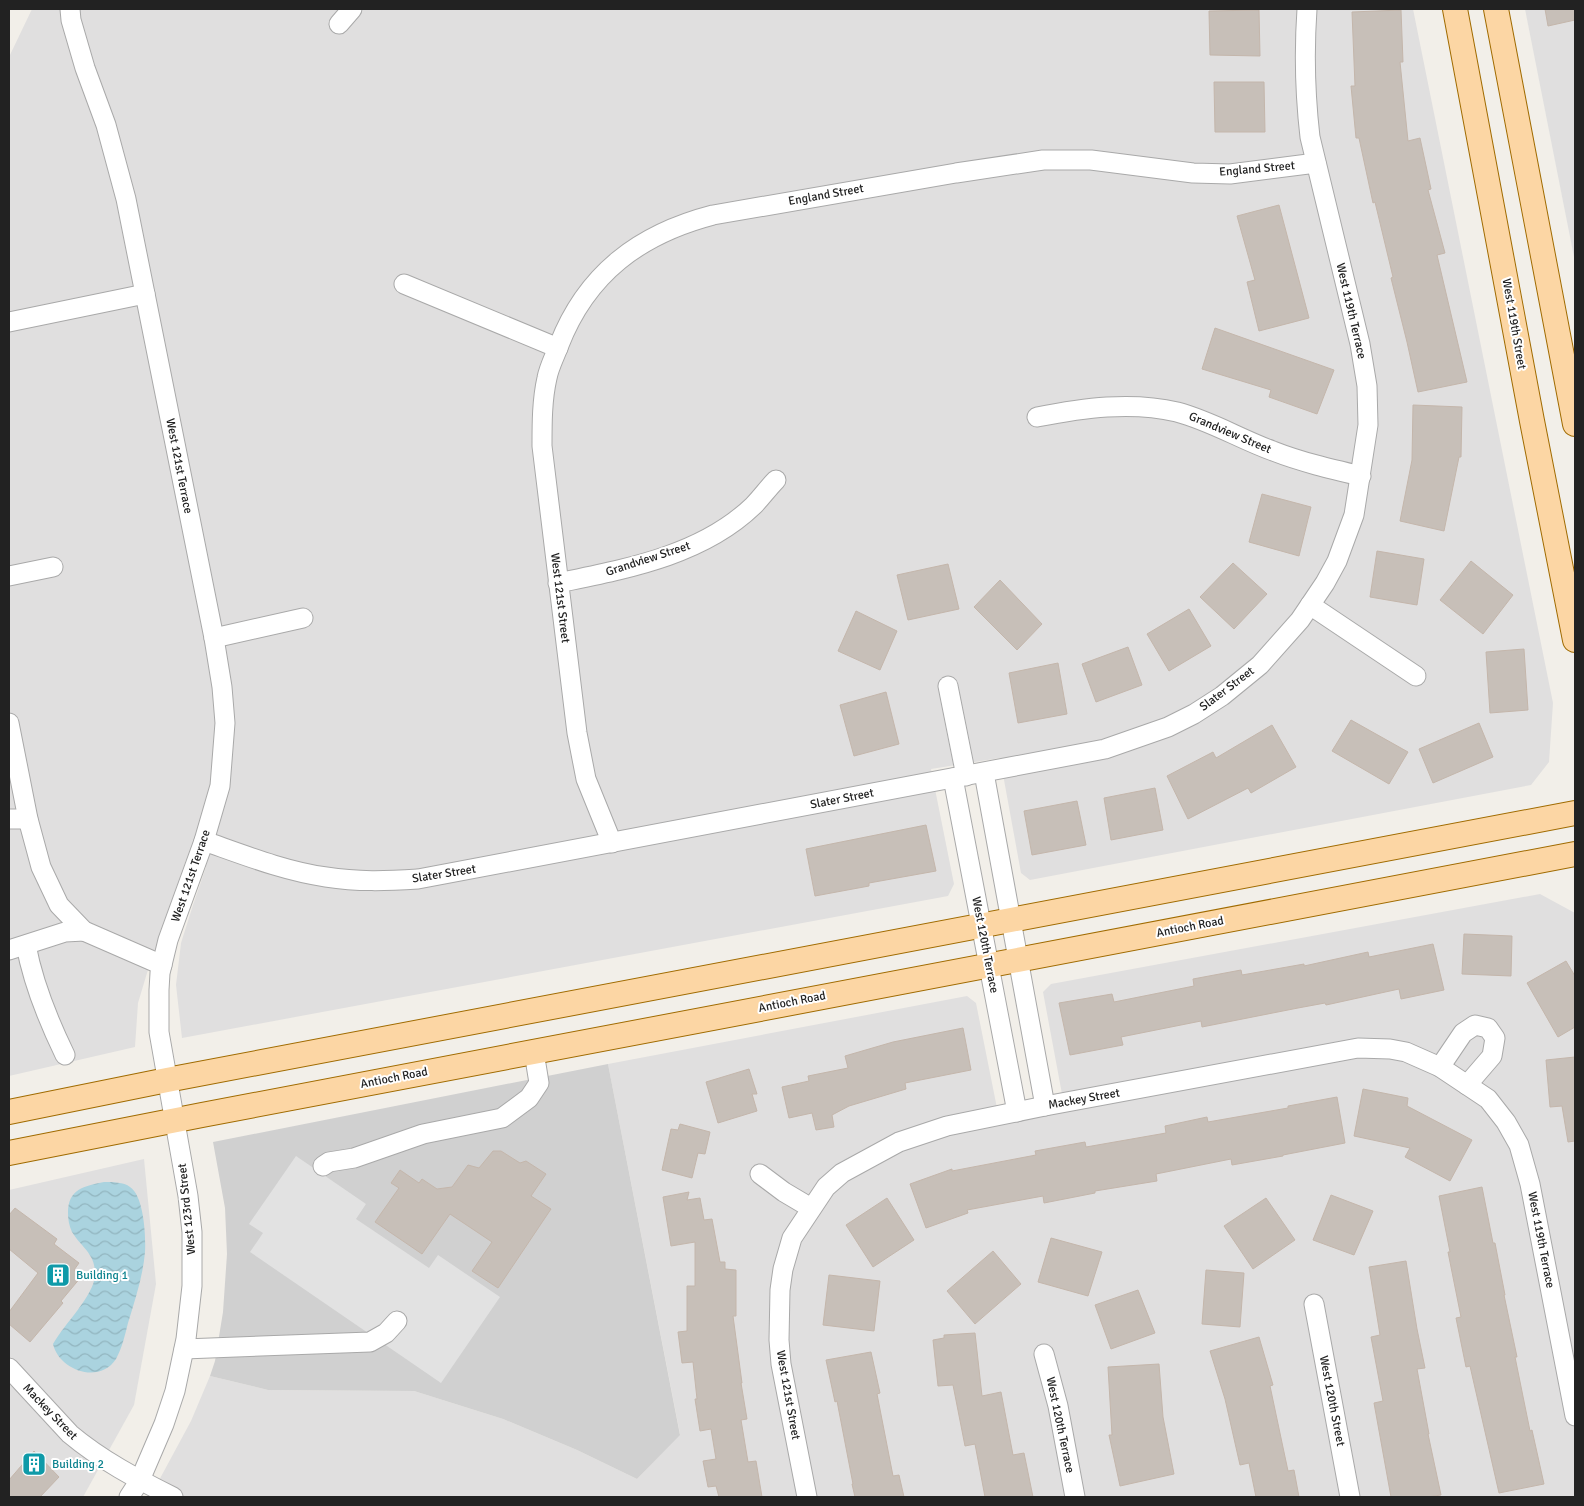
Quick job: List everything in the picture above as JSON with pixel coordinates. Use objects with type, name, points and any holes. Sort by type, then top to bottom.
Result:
[{"type":"main road","name":"West 119th Street","points":[[1455,9],[1575,640]]},
{"type":"main road","points":[[1496,9],[1575,424]]},
{"type":"main road","points":[[9,1112],[167,1080],[1575,813]]},
{"type":"main road","name":"Antioch Road","points":[[9,1153],[1575,854]]},
{"type":"street","name":"West 121st Terrace","points":[[70,9],[71,20],[85,68],[106,125],[126,199],[214,638],[222,687],[225,723],[220,786],[204,841],[168,940],[159,990],[158,1032],[174,1120]]},
{"type":"street","points":[[339,24],[352,9]]},
{"type":"street","name":"West 119th Terrace","points":[[1307,9],[1304,50],[1306,102],[1310,137],[1360,344],[1366,386],[1368,425],[1354,515],[1336,561],[1310,605]]},
{"type":"street","name":"England Street","points":[[558,348],[568,323],[584,297],[624,256],[656,235],[687,222],[713,215],[1043,160],[1091,160],[1193,172],[1230,174],[1316,163]]},
{"type":"street","points":[[404,284],[558,348]]},
{"type":"street","points":[[9,322],[145,294]]},
{"type":"street","name":"West 121st Street","points":[[558,348],[547,376],[542,408],[542,446],[577,733],[586,779],[612,843]]},
{"type":"street","name":"Grandview Street","points":[[1037,417],[1108,406],[1137,406],[1176,412],[1218,426],[1280,454],[1361,476]]},
{"type":"street","name":"Grandview Street","points":[[558,583],[617,571],[692,546],[714,535],[736,520],[753,506],[776,480]]},
{"type":"street","points":[[9,576],[54,568]]},
{"type":"street","points":[[1310,605],[1416,676]]},
{"type":"street","name":"Slater Street","points":[[204,841],[277,866],[324,877],[371,882],[418,879],[1106,749],[1168,727],[1222,696],[1260,665],[1300,620],[1310,605]]},
{"type":"street","points":[[214,638],[303,618]]},
{"type":"street","name":"West 120th Terrace","points":[[948,686],[968,776],[1011,920],[1046,1106]]},
{"type":"street","points":[[9,723],[28,819],[41,867],[59,905],[84,931],[162,965]]},
{"type":"street","name":"West 120th Terrace","points":[[968,776],[982,926],[1016,1112]]},
{"type":"street","points":[[9,819],[28,819]]},
{"type":"street","points":[[65,1055],[51,1026],[34,975],[17,948],[65,932],[84,931]]},
{"type":"street","points":[[1440,1067],[1462,1033],[1475,1025],[1488,1028],[1495,1038],[1492,1056],[1467,1085]]},
{"type":"street","name":"Mackey Street","points":[[811,1208],[826,1187],[842,1173],[899,1142],[947,1126],[1358,1048],[1406,1052],[1440,1067]]},
{"type":"street","points":[[323,1166],[329,1162],[354,1158],[424,1134],[502,1118],[529,1098],[538,1083],[534,1052]]},
{"type":"street","name":"West 119th Terrace","points":[[1440,1067],[1488,1099],[1506,1122],[1524,1160],[1575,1416]]},
{"type":"street","name":"West 123rd Street","points":[[129,1497],[140,1480],[164,1424],[175,1391],[184,1349],[192,1286],[192,1232],[188,1196],[174,1120]]},
{"type":"street","points":[[760,1174],[784,1192],[811,1208]]},
{"type":"street","name":"West 121st Street","points":[[807,1497],[786,1393],[779,1340],[780,1290],[783,1269],[792,1238],[811,1208]]},
{"type":"street","name":"West 120th Street","points":[[1314,1304],[1350,1497]]},
{"type":"street","points":[[184,1349],[370,1342],[386,1333],[397,1321]]},
{"type":"street","name":"West 120th Terrace","points":[[1044,1354],[1058,1406],[1075,1497]]},
{"type":"street","name":"Mackey Street","points":[[9,1368],[70,1434],[112,1464],[173,1497]]},
{"type":"shaded area","points":[[32,9],[1413,9],[1553,703],[1549,762],[1531,785],[1030,880],[1021,873],[1000,758],[931,769],[954,884],[948,896],[182,1038],[176,985],[181,943],[206,867],[186,860],[138,1003],[135,1047],[9,1076],[9,57]]},
{"type":"shaded area","points":[[1525,9],[1575,9],[1575,262]]},
{"type":"shaded area","points":[[1540,894],[1575,913],[1575,1497],[150,1497],[191,1421],[210,1376],[268,1390],[414,1391],[503,1419],[577,1450],[637,1479],[680,1434],[608,1064],[967,996],[976,1003],[1000,1123],[1065,1110],[1043,992],[1051,984]]},
{"type":"shaded area","points":[[608,1064],[680,1435],[637,1479],[577,1450],[503,1419],[414,1391],[268,1390],[210,1376],[215,1361],[223,1312],[227,1254],[225,1208],[213,1142]]},
{"type":"shaded area","points":[[296,1156],[366,1204],[356,1219],[429,1268],[438,1255],[500,1297],[441,1383],[250,1252],[263,1233],[249,1224]]},
{"type":"shaded area","points":[[144,1159],[156,1284],[134,1405],[83,1497],[9,1497],[9,1190]]},
{"type":"water","points":[[104,1182],[125,1184],[135,1192],[143,1217],[145,1252],[138,1288],[118,1355],[109,1367],[90,1373],[71,1367],[63,1361],[53,1344],[90,1292],[95,1275],[91,1256],[69,1225],[69,1205],[78,1190]]},
{"type":"building","points":[[1545,9],[1575,9],[1575,20],[1548,26]]},
{"type":"building","points":[[1259,10],[1260,56],[1210,55],[1209,11]]},
{"type":"building","points":[[1401,10],[1403,62],[1400,62],[1408,141],[1420,138],[1431,189],[1428,190],[1445,253],[1437,255],[1467,382],[1418,392],[1375,202],[1373,203],[1359,138],[1356,138],[1351,86],[1355,86],[1352,12]]},
{"type":"building","points":[[1214,82],[1264,82],[1265,132],[1215,132]]},
{"type":"building","points":[[1279,205],[1309,318],[1259,331],[1247,282],[1255,280],[1237,216]]},
{"type":"building","points":[[1215,328],[1334,370],[1317,414],[1269,397],[1271,390],[1202,369]]},
{"type":"building","points":[[1413,405],[1462,407],[1461,457],[1459,457],[1444,531],[1400,521],[1412,460]]},
{"type":"building","points":[[1262,494],[1311,507],[1299,556],[1249,542]]},
{"type":"building","points":[[1377,551],[1424,559],[1417,605],[1370,597]]},
{"type":"building","points":[[1471,561],[1513,595],[1483,634],[1440,600]]},
{"type":"building","points":[[1233,563],[1267,594],[1234,629],[1200,597]]},
{"type":"building","points":[[948,564],[959,609],[908,620],[897,575]]},
{"type":"building","points":[[1000,580],[1042,624],[1017,650],[974,607]]},
{"type":"building","points":[[1189,609],[1211,646],[1169,671],[1147,634]]},
{"type":"building","points":[[856,611],[897,631],[880,670],[838,651]]},
{"type":"building","points":[[1128,647],[1142,685],[1096,702],[1082,664]]},
{"type":"building","points":[[1524,649],[1528,710],[1490,713],[1486,652]]},
{"type":"building","points":[[1058,663],[1067,714],[1018,723],[1009,673]]},
{"type":"building","points":[[886,692],[899,744],[854,756],[840,705]]},
{"type":"building","points":[[1351,720],[1408,752],[1389,784],[1332,751]]},
{"type":"building","points":[[1479,723],[1493,757],[1433,783],[1419,749]]},
{"type":"building","points":[[1272,725],[1296,767],[1251,793],[1248,788],[1188,819],[1167,776],[1213,752],[1216,758]]},
{"type":"building","points":[[1155,788],[1163,830],[1111,840],[1104,798]]},
{"type":"building","points":[[1077,801],[1086,845],[1032,855],[1024,811]]},
{"type":"building","points":[[926,825],[936,871],[869,883],[869,886],[815,896],[806,849]]},
{"type":"building","points":[[1464,934],[1512,936],[1511,976],[1462,974]]},
{"type":"building","points":[[1433,944],[1444,990],[1401,999],[1399,989],[1326,1005],[1325,1003],[1202,1027],[1201,1021],[1121,1037],[1123,1045],[1070,1055],[1059,1003],[1112,994],[1114,1002],[1194,986],[1193,979],[1241,970],[1242,975],[1304,964],[1304,966],[1368,952],[1369,957]]},
{"type":"building","points":[[1566,961],[1575,976],[1575,1027],[1558,1037],[1527,983]]},
{"type":"building","points":[[963,1028],[971,1070],[905,1083],[906,1089],[849,1106],[832,1115],[834,1127],[816,1130],[812,1113],[789,1118],[782,1087],[809,1081],[808,1076],[848,1068],[845,1056],[893,1042]]},
{"type":"building","points":[[1575,1057],[1575,1141],[1568,1142],[1562,1106],[1550,1107],[1546,1060]]},
{"type":"building","points":[[749,1069],[757,1094],[752,1094],[757,1111],[718,1123],[706,1082]]},
{"type":"building","points":[[1363,1089],[1408,1098],[1407,1106],[1472,1140],[1450,1181],[1405,1157],[1410,1148],[1354,1136]]},
{"type":"building","points":[[1337,1097],[1345,1143],[1283,1156],[1232,1165],[1231,1159],[1156,1174],[1157,1181],[1095,1191],[1095,1193],[1044,1203],[1043,1196],[967,1210],[968,1213],[926,1228],[910,1184],[952,1169],[952,1171],[1036,1155],[1035,1151],[1085,1142],[1086,1147],[1166,1133],[1165,1126],[1207,1117],[1208,1122]]},
{"type":"building","points":[[680,1124],[710,1132],[705,1154],[698,1153],[692,1178],[662,1170],[671,1129],[678,1130]]},
{"type":"building","points":[[493,1151],[501,1151],[520,1163],[526,1161],[546,1174],[531,1196],[551,1209],[498,1288],[472,1271],[492,1242],[450,1214],[422,1254],[375,1222],[399,1188],[391,1183],[400,1170],[419,1183],[422,1179],[437,1189],[452,1187],[468,1165],[479,1168]]},
{"type":"building","points":[[1482,1187],[1493,1243],[1495,1243],[1530,1431],[1532,1430],[1544,1484],[1499,1493],[1470,1366],[1466,1367],[1456,1318],[1461,1317],[1439,1196]]},
{"type":"building","points":[[689,1192],[687,1200],[700,1198],[704,1220],[712,1219],[720,1262],[725,1262],[725,1269],[736,1270],[736,1316],[733,1316],[747,1419],[741,1420],[748,1462],[756,1461],[762,1497],[719,1497],[716,1486],[708,1487],[703,1461],[716,1459],[711,1429],[700,1431],[695,1399],[697,1399],[693,1362],[682,1363],[678,1332],[687,1331],[687,1286],[695,1286],[695,1242],[671,1246],[663,1197]]},
{"type":"building","points":[[1331,1195],[1373,1211],[1354,1255],[1313,1240]]},
{"type":"building","points":[[887,1198],[914,1240],[873,1267],[846,1225]]},
{"type":"building","points":[[1266,1198],[1295,1240],[1253,1269],[1224,1226]]},
{"type":"building","name":"Building 1","points":[[15,1208],[57,1239],[54,1244],[79,1263],[74,1270],[81,1277],[61,1301],[63,1303],[30,1342],[9,1324],[9,1312],[38,1273],[9,1249],[9,1215]]},
{"type":"building","points":[[1051,1238],[1102,1252],[1088,1296],[1038,1282]]},
{"type":"building","points":[[993,1251],[1021,1284],[975,1324],[947,1291]]},
{"type":"building","points":[[1406,1261],[1425,1368],[1417,1369],[1441,1495],[1428,1497],[1391,1497],[1374,1403],[1383,1401],[1371,1337],[1380,1335],[1369,1267]]},
{"type":"building","points":[[1206,1270],[1244,1273],[1240,1327],[1202,1324]]},
{"type":"building","points":[[829,1275],[880,1281],[874,1331],[823,1325]]},
{"type":"building","points":[[1138,1290],[1155,1333],[1111,1349],[1095,1305]]},
{"type":"building","points":[[975,1333],[982,1396],[1001,1392],[1013,1455],[1024,1453],[1033,1497],[985,1497],[975,1444],[965,1446],[953,1385],[938,1386],[933,1340],[944,1338],[944,1335]]},
{"type":"building","points":[[1259,1337],[1273,1385],[1270,1386],[1288,1471],[1294,1470],[1299,1497],[1256,1497],[1249,1463],[1240,1465],[1225,1399],[1210,1351]]},
{"type":"building","points":[[871,1352],[880,1393],[877,1394],[893,1476],[899,1475],[904,1497],[855,1497],[852,1484],[837,1401],[835,1402],[826,1360]]},
{"type":"building","points":[[1159,1364],[1163,1417],[1174,1474],[1120,1486],[1109,1435],[1112,1435],[1108,1367]]},
{"type":"building","name":"Building 2","points":[[34,1451],[59,1477],[40,1497],[9,1497],[9,1480]]},
{"type":"place","name":"Building 1","points":[[58,1275]]},
{"type":"place","name":"Building 2","points":[[34,1464]]}]
